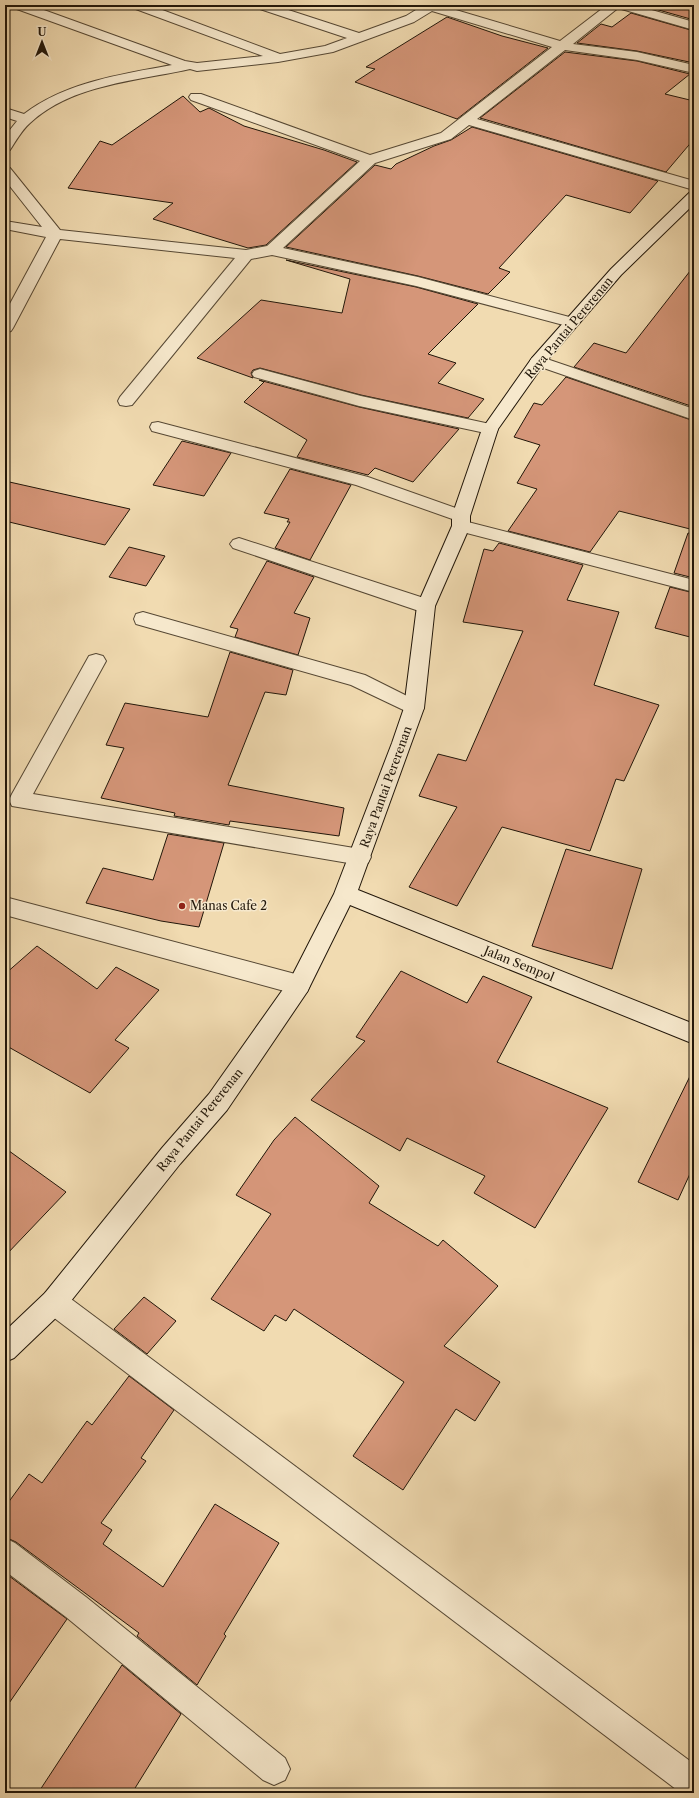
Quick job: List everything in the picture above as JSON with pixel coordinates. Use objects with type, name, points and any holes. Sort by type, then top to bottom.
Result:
[{"type":"street","points":[[18,5],[189,66],[196,67],[278,58],[328,49],[410,19],[432,6],[562,46],[637,56],[694,69]]},
{"type":"street","points":[[137,5],[278,58]]},
{"type":"street","points":[[261,5],[360,38]]},
{"type":"street","points":[[272,250],[370,160],[446,136],[615,5]]},
{"type":"street","points":[[620,5],[694,26]]},
{"type":"street","points":[[5,145],[25,119],[52,102],[103,83],[189,66]]},
{"type":"street","points":[[196,97],[239,114],[370,160]]},
{"type":"street","points":[[5,112],[25,119]]},
{"type":"street","points":[[467,120],[694,186]]},
{"type":"street","points":[[5,171],[55,234]]},
{"type":"street","name":"Raya Pantai Pererenan","points":[[5,1349],[54,1302],[171,1156],[218,1102],[299,985],[345,894],[414,708],[426,606],[461,521],[490,429],[538,361],[571,322],[616,272],[694,196]]},
{"type":"street","points":[[5,224],[55,234],[246,255],[272,250],[418,282],[571,322]]},
{"type":"street","points":[[5,328],[55,234]]},
{"type":"street","points":[[126,401],[246,255]]},
{"type":"street","points":[[538,361],[694,415]]},
{"type":"street","points":[[260,374],[359,401],[490,429]]},
{"type":"street","points":[[158,427],[216,441],[362,481],[461,521],[694,586]]},
{"type":"street","points":[[239,544],[426,606]]},
{"type":"street","points":[[143,619],[358,680],[414,708]]},
{"type":"street","points":[[96,661],[19,800],[360,857]]},
{"type":"street","name":"Jalan Sempol","points":[[345,894],[694,1034]]},
{"type":"street","points":[[5,906],[299,985]]},
{"type":"street","points":[[54,1302],[694,1783]]},
{"type":"street","points":[[5,1553],[76,1607],[274,1769]]},
{"type":"building","points":[[641,5],[675,5],[694,11],[694,20]]},
{"type":"building","points":[[631,13],[694,31],[694,63],[637,51],[577,43],[601,24],[612,27]]},
{"type":"building","points":[[447,17],[502,36],[548,48],[457,119],[355,82],[375,69],[366,67]]},
{"type":"building","points":[[565,52],[637,61],[690,74],[665,94],[694,101],[694,139],[666,172],[480,118]]},
{"type":"building","points":[[183,96],[200,112],[209,108],[244,126],[324,150],[357,162],[266,245],[248,248],[153,219],[173,203],[68,188],[100,141],[112,145]]},
{"type":"building","points":[[472,127],[658,181],[630,213],[566,195],[499,268],[510,272],[488,294],[418,276],[286,247],[375,165],[391,169],[396,164],[434,146],[451,140]]},
{"type":"building","points":[[286,260],[416,287],[478,304],[428,354],[456,363],[438,383],[484,399],[468,418],[361,395],[260,368],[253,370],[251,373],[253,378],[197,358],[261,300],[342,313],[350,279]]},
{"type":"building","points":[[694,266],[694,407],[574,367],[594,343],[626,353]]},
{"type":"building","points":[[566,377],[694,421],[694,530],[619,511],[590,552],[508,531],[537,489],[517,483],[540,445],[514,437],[534,403],[542,405]]},
{"type":"building","points":[[259,380],[359,407],[459,429],[413,482],[375,468],[368,475],[297,457],[307,440],[244,402],[264,382]]},
{"type":"building","points":[[182,441],[231,453],[204,496],[153,485]]},
{"type":"building","points":[[290,469],[351,485],[310,560],[275,548],[290,522],[287,522],[289,519],[264,513]]},
{"type":"building","points":[[5,481],[130,509],[105,545],[5,521]]},
{"type":"building","points":[[688,533],[694,534],[694,578],[674,573]]},
{"type":"building","points":[[499,543],[583,565],[567,600],[619,612],[594,685],[659,705],[624,781],[616,779],[590,851],[502,827],[457,906],[409,887],[457,807],[419,796],[438,754],[466,761],[523,631],[463,622],[484,549],[493,551]]},
{"type":"building","points":[[129,547],[165,556],[146,586],[109,577]]},
{"type":"building","points":[[267,561],[314,577],[294,613],[310,618],[298,655],[235,637],[238,629],[230,627]]},
{"type":"building","points":[[670,587],[694,593],[694,638],[655,628]]},
{"type":"building","points":[[230,652],[293,670],[286,695],[265,692],[228,785],[344,808],[339,836],[230,821],[229,825],[174,816],[175,813],[101,798],[124,748],[106,745],[125,703],[208,717]]},
{"type":"building","points":[[168,834],[224,843],[199,927],[161,921],[86,903],[103,868],[153,880]]},
{"type":"building","points":[[566,849],[642,869],[612,969],[532,946]]},
{"type":"building","points":[[37,946],[97,989],[116,967],[159,990],[115,1040],[129,1048],[90,1093],[5,1045],[5,974]]},
{"type":"building","points":[[401,971],[467,1003],[483,976],[532,997],[497,1062],[608,1108],[535,1228],[474,1193],[485,1176],[407,1138],[400,1151],[311,1100],[365,1041],[356,1037]]},
{"type":"building","points":[[694,1068],[694,1165],[678,1200],[638,1182]]},
{"type":"building","points":[[295,1117],[379,1186],[369,1203],[438,1246],[443,1240],[498,1286],[444,1346],[500,1382],[475,1421],[456,1409],[403,1490],[353,1456],[404,1382],[294,1309],[286,1321],[275,1315],[264,1331],[211,1299],[271,1214],[236,1195],[274,1140]]},
{"type":"building","points":[[5,1148],[66,1192],[5,1256]]},
{"type":"building","points":[[144,1297],[176,1321],[147,1354],[114,1329]]},
{"type":"building","points":[[129,1376],[174,1410],[141,1458],[146,1461],[101,1523],[112,1530],[103,1544],[163,1587],[215,1504],[279,1543],[224,1634],[226,1636],[197,1685],[137,1636],[139,1633],[16,1542],[5,1537],[5,1507],[29,1474],[42,1483],[87,1421],[92,1425]]},
{"type":"building","points":[[5,1573],[67,1619],[5,1709]]},
{"type":"building","points":[[122,1665],[181,1714],[132,1793],[38,1793]]},
{"type":"place","name":"Manas Cafe 2","points":[[182,906]]}]
